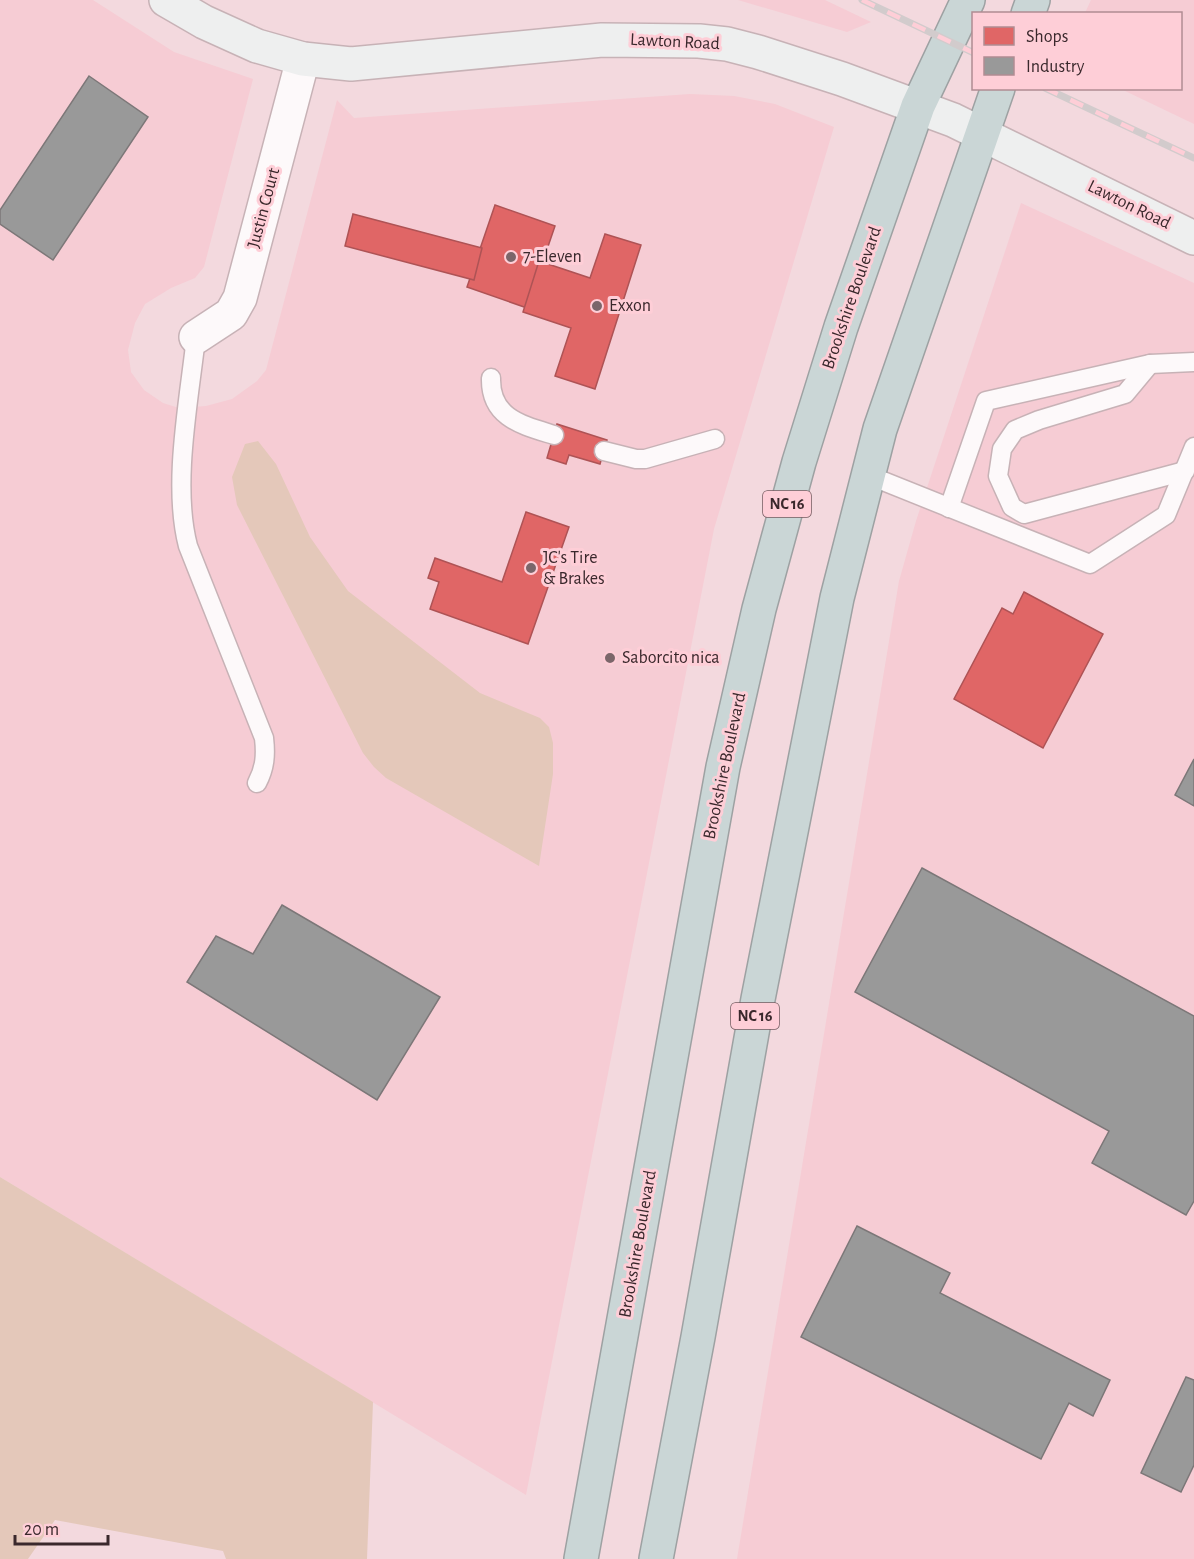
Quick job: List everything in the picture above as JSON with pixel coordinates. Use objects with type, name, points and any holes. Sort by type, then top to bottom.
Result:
[{"type":"highway","name":"Brookshire Boulevard","points":[[581,1559],[723,767],[759,609],[799,462],[845,316],[918,106],[968,0]]},
{"type":"highway","name":"NC 16","points":[[656,1559],[762,975],[837,598],[880,429],[997,90]]},
{"type":"street","name":"Lawton Road","points":[[166,0],[204,22],[256,46],[303,59],[351,64],[602,40],[699,40],[758,51],[918,106],[981,134],[1194,238]]},
{"type":"street","name":"Justin Court","points":[[196,337],[231,314],[240,298],[303,59]]},
{"type":"lane","points":[[196,337],[182,473],[183,527],[188,546],[264,738],[266,754],[263,773],[257,783]]},
{"type":"lane","points":[[949,508],[986,400],[1150,364],[1194,362]]},
{"type":"lane","points":[[1150,364],[1125,394],[1039,420],[1015,430],[1002,449],[998,476],[1012,507],[1024,514],[1185,471]]},
{"type":"lane","points":[[491,378],[493,396],[506,416],[523,425],[554,435]]},
{"type":"lane","points":[[604,451],[645,459],[715,439]]},
{"type":"lane","points":[[868,475],[1090,564],[1166,515],[1194,447]]},
{"type":"shaded area","points":[[0,0],[93,0],[174,52],[253,79],[204,267],[195,278],[171,288],[145,304],[135,323],[128,350],[131,372],[144,390],[163,403],[179,408],[206,406],[232,399],[257,381],[266,370],[337,100],[354,118],[690,94],[734,96],[775,104],[834,127],[714,529],[526,1495],[0,1177]]},
{"type":"shaded area","points":[[738,0],[825,0],[871,22],[847,32]]},
{"type":"shaded area","points":[[1091,0],[1194,0],[1194,124],[1123,90],[1182,90],[1182,12],[1085,12]]},
{"type":"shaded area","points":[[1021,203],[1194,283],[1194,1559],[737,1559],[899,581],[916,521]]},
{"type":"shaded area","points":[[258,441],[276,464],[310,537],[348,591],[480,693],[540,718],[549,727],[553,743],[553,774],[539,866],[386,778],[363,753],[237,505],[232,477],[245,444]]},
{"type":"shaded area","points":[[0,1177],[373,1402],[367,1559],[226,1559],[223,1551],[55,1520],[28,1559],[0,1559]]},
{"type":"building: Shops","name":"7-Eleven","points":[[495,205],[555,226],[527,308],[467,287]]},
{"type":"building: Shops","points":[[353,214],[482,248],[474,280],[345,246]]},
{"type":"building: Shops","points":[[605,234],[641,245],[595,389],[555,376],[571,328],[523,312],[539,261],[590,278]]},
{"type":"building: Shops","points":[[557,424],[607,440],[600,464],[569,455],[566,464],[547,458]]},
{"type":"building: Shops","name":"JC's Tire & Brakes","points":[[526,512],[569,527],[528,644],[430,609],[439,582],[428,578],[435,558],[502,582]]},
{"type":"building: Shops","points":[[1024,592],[1103,634],[1043,748],[954,699],[1002,608],[1013,614]]},
{"type":"building: Industry","points":[[89,76],[148,117],[53,260],[0,224],[0,210]]},
{"type":"building: Industry","points":[[1194,759],[1194,806],[1175,795]]},
{"type":"building: Industry","points":[[922,868],[1194,1016],[1194,1201],[1186,1215],[1092,1163],[1109,1131],[855,992]]},
{"type":"building: Industry","points":[[282,905],[440,997],[377,1100],[187,982],[216,936],[253,954]]},
{"type":"building: Industry","points":[[857,1226],[950,1273],[940,1293],[1110,1380],[1093,1416],[1069,1403],[1041,1459],[801,1337]]},
{"type":"building: Industry","points":[[1186,1377],[1194,1380],[1194,1465],[1181,1492],[1141,1473]]},
{"type":"railway","points":[[862,0],[972,52]]},
{"type":"railway","points":[[1049,90],[1194,158]]},
{"type":"place","name":"7-Eleven","points":[[511,257]]},
{"type":"place","name":"Exxon","points":[[597,306]]},
{"type":"place","name":"JC's Tire & Brakes","points":[[531,568]]},
{"type":"place","name":"Saborcito nica","points":[[610,658]]}]
